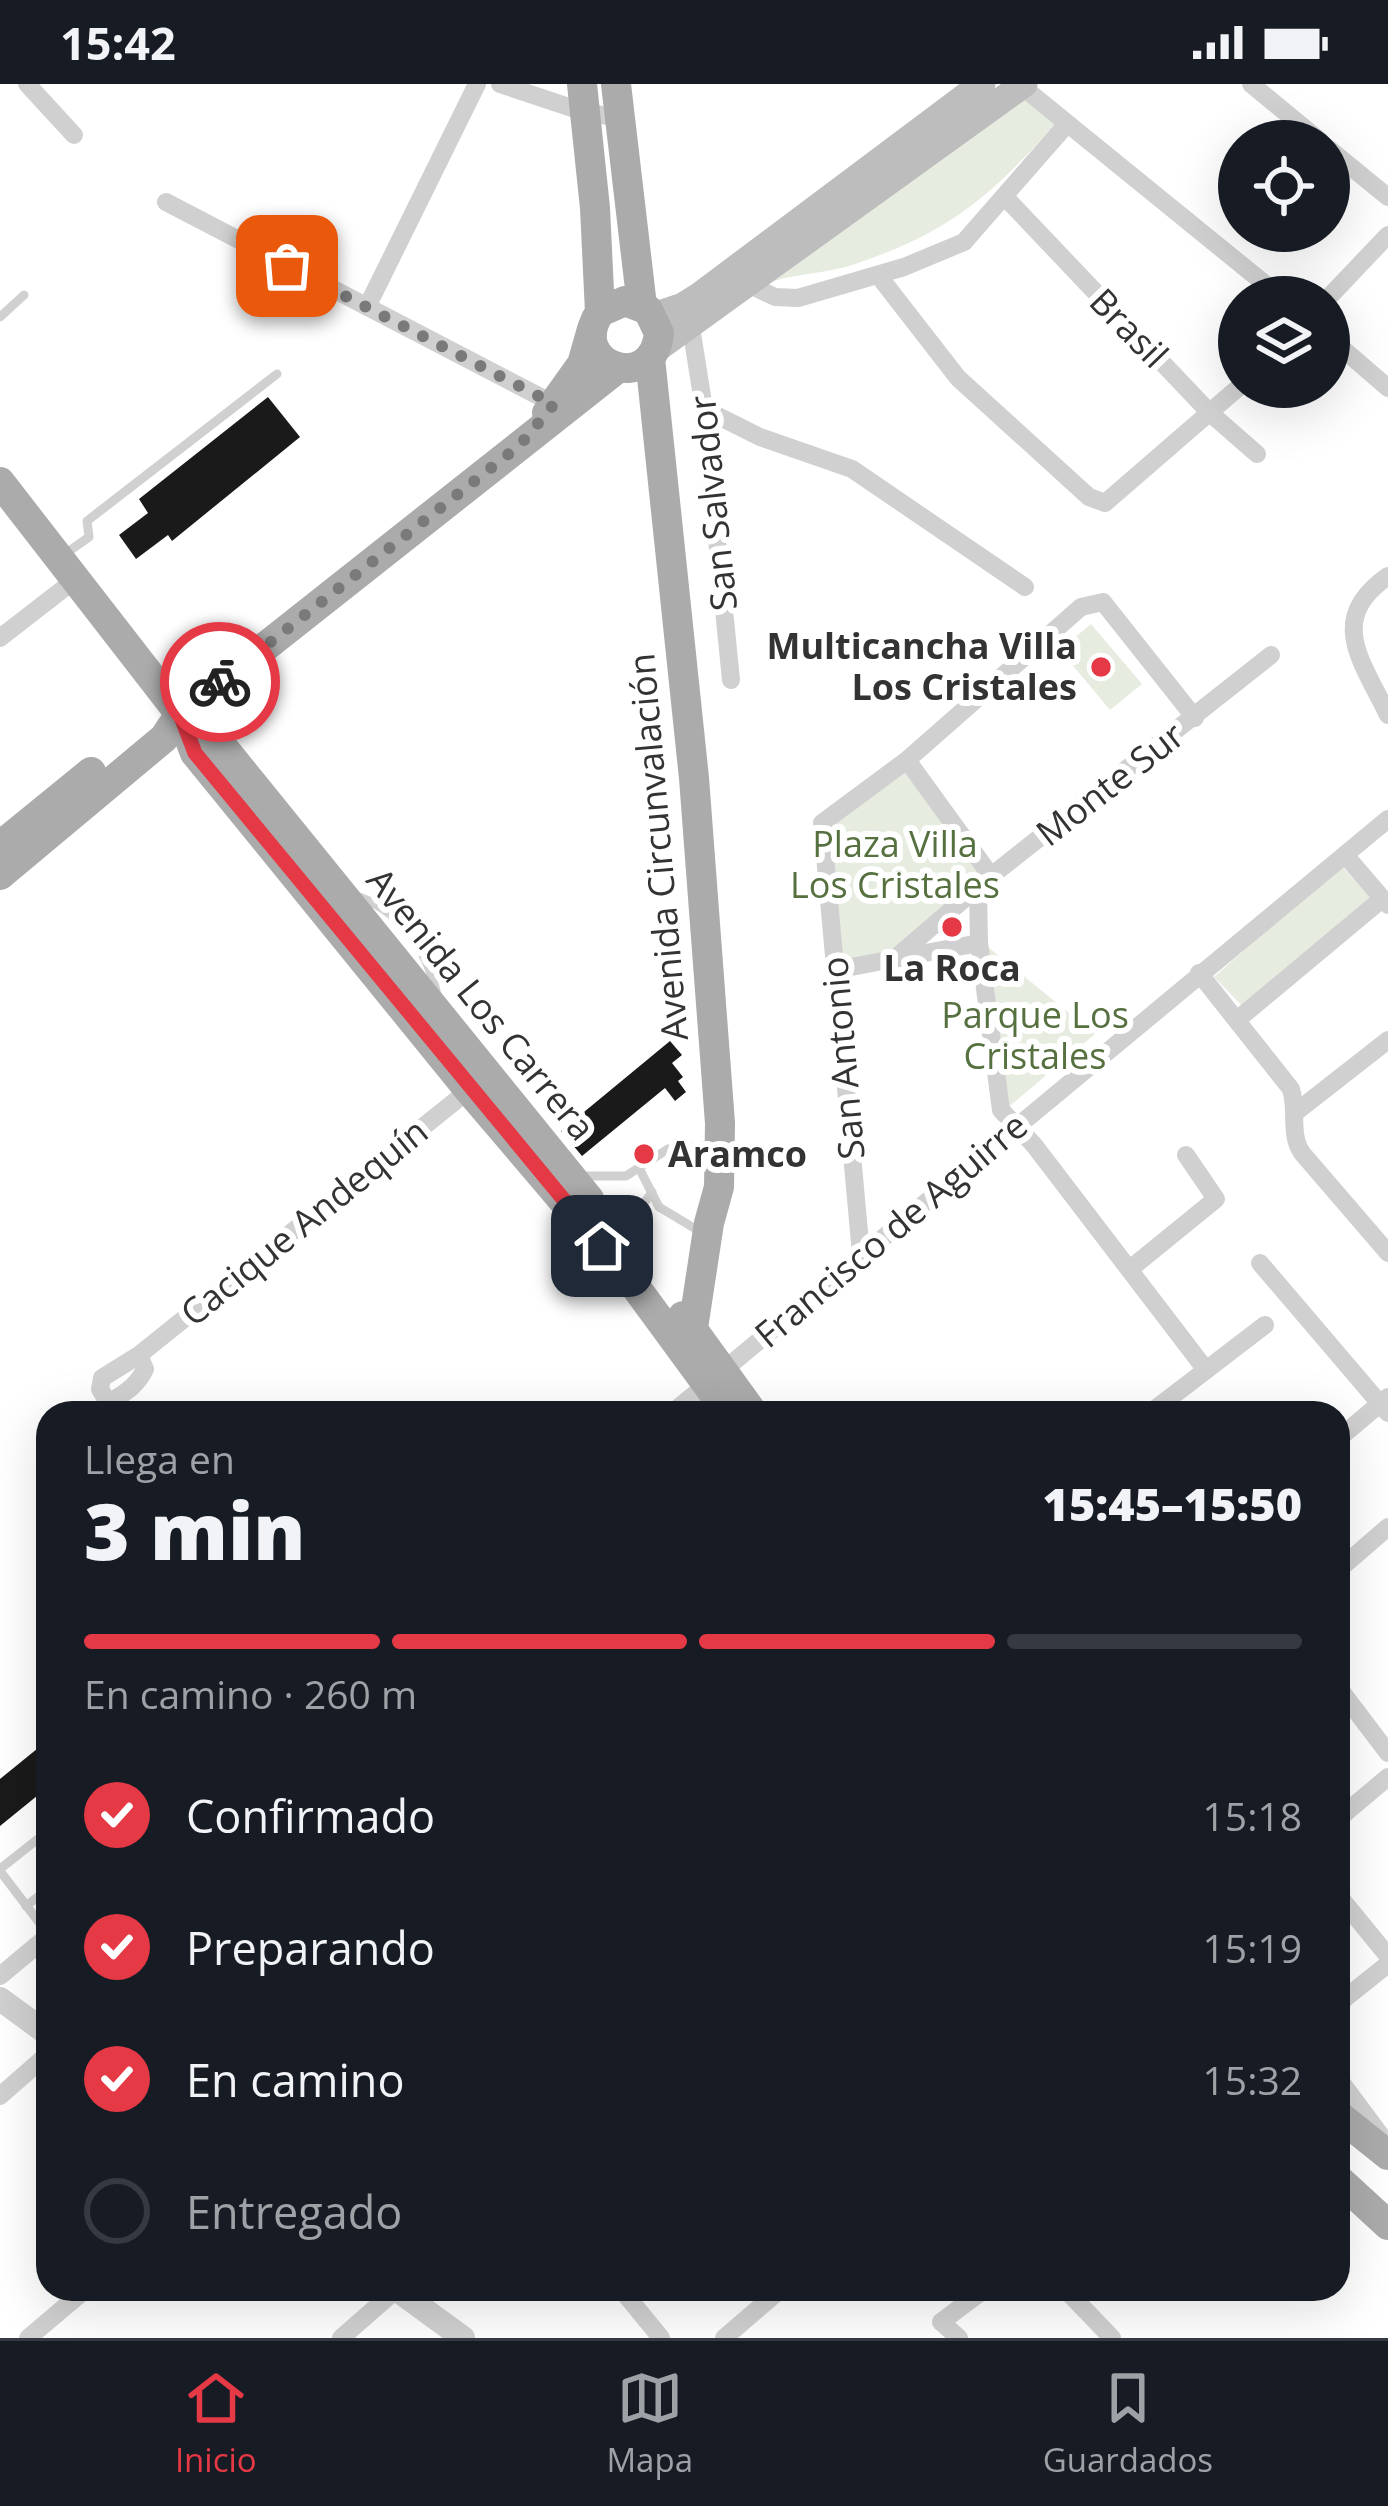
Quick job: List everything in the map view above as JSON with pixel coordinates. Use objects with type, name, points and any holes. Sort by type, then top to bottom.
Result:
[{"type":"main road","points":[[520,445],[581,364],[596,320],[625,301],[648,311],[683,306],[982,84]]},
{"type":"main road","points":[[583,98],[597,353],[618,368],[635,368],[1021,85]]},
{"type":"main road","name":"Avenida Circunvalación","points":[[619,94],[648,311],[659,333],[653,354],[694,778],[719,1144],[719,1187],[693,1328]]},
{"type":"main road","points":[[0,875],[164,738],[180,714],[618,368]]},
{"type":"main road","name":"Avenida Los Carrera","points":[[0,482],[180,714],[195,753],[470,1090],[740,1401]]},
{"type":"main road","points":[[0,846],[152,722],[180,714]]},
{"type":"main road","name":"Avenida Los Carrera","points":[[180,714],[217,740],[693,1328],[724,1401]]},
{"type":"main road","points":[[1350,2123],[1388,2150]]},
{"type":"main road","points":[[1350,2190],[1388,2225]]},
{"type":"street","points":[[27,84],[74,135]]},
{"type":"street","points":[[367,308],[477,84]]},
{"type":"street","points":[[500,84],[583,98],[619,94]]},
{"type":"street","points":[[1251,84],[1295,120]]},
{"type":"street","points":[[1021,85],[1255,276]]},
{"type":"street","points":[[750,285],[775,297],[798,298],[878,275],[964,242],[1067,124]]},
{"type":"street","points":[[1350,165],[1388,197]]},
{"type":"street","name":"Brasil","points":[[1005,197],[1210,413],[1258,454]]},
{"type":"street","points":[[166,202],[554,404]]},
{"type":"street","points":[[1349,276],[1388,235]]},
{"type":"street","points":[[878,275],[958,378],[1088,497],[1105,503],[1218,406]]},
{"type":"street","name":"San Salvador","points":[[691,327],[704,409],[731,680]]},
{"type":"street","points":[[1350,355],[1388,388]]},
{"type":"street","points":[[704,409],[760,437],[852,469],[1025,587]]},
{"type":"street","points":[[0,638],[67,569]]},
{"type":"street","points":[[1388,577],[1354,609],[1353,641],[1388,715]]},
{"type":"street","points":[[1195,718],[1103,602],[1081,607],[908,760],[984,882],[979,944],[1001,1110],[1034,1145],[1206,1370]]},
{"type":"street","name":"Monte Sur","points":[[893,959],[1271,655]]},
{"type":"street","name":"San Antonio","points":[[861,1254],[822,823],[908,760]]},
{"type":"street","name":"Francisco de Aguirre","points":[[686,1401],[1388,819]]},
{"type":"street","points":[[1237,1021],[1385,902],[1346,856]]},
{"type":"street","points":[[835,970],[979,944]]},
{"type":"street","points":[[1199,973],[1291,1089],[1295,1142],[1302,1153],[1388,1253]]},
{"type":"street","points":[[1296,1112],[1388,1040]]},
{"type":"street","name":"Cacique Andequín","points":[[139,1355],[470,1090]]},
{"type":"street","points":[[1130,1269],[1216,1199],[1186,1155]]},
{"type":"street","points":[[1261,1263],[1385,1404],[1350,1430]]},
{"type":"street","points":[[1166,1401],[1265,1325]]},
{"type":"street","points":[[1350,1560],[1388,1527]]},
{"type":"street","points":[[1350,1703],[1388,1753]]},
{"type":"street","points":[[1350,1809],[1388,1778]]},
{"type":"street","points":[[1350,1911],[1388,1960],[1350,1993]]},
{"type":"street","points":[[0,1976],[36,1945]]},
{"type":"street","points":[[0,1999],[36,2025]]},
{"type":"street","points":[[0,2096],[36,2064]]},
{"type":"street","points":[[1350,2095],[1388,2150]]},
{"type":"street","points":[[28,2338],[72,2301]]},
{"type":"street","points":[[341,2338],[383,2301]]},
{"type":"street","points":[[413,2301],[463,2338]]},
{"type":"street","points":[[631,2301],[661,2338]]},
{"type":"street","points":[[724,2338],[767,2301]]},
{"type":"street","points":[[959,2338],[941,2322],[969,2301]]},
{"type":"street","points":[[1076,2301],[1112,2338]]},
{"type":"street","points":[[743,2322],[762,2338]]},
{"type":"lane","points":[[0,317],[24,296]]},
{"type":"lane","points":[[67,569],[88,537],[87,521],[277,374]]},
{"type":"lane","points":[[570,1176],[626,1176],[668,1149],[719,1144]]},
{"type":"lane","points":[[639,1168],[659,1207],[707,1236]]},
{"type":"lane","points":[[620,1238],[652,1192]]},
{"type":"lane","points":[[36,1841],[0,1870],[36,1919]]},
{"type":"lane","points":[[26,1906],[36,1898]]},
{"type":"green space","points":[[1023,97],[1056,123],[967,209],[888,252],[845,267],[774,281]]},
{"type":"green space","name":"Multicancha Villa Los Cristales","points":[[1091,624],[1142,684],[1110,710],[1060,650]]},
{"type":"green space","name":"Plaza Villa Los Cristales","points":[[904,770],[982,872],[891,957],[838,962],[830,826]]},
{"type":"green space","points":[[1341,865],[1373,900],[1245,1009],[1214,977]]},
{"type":"green space","name":"Parque Los Cristales","points":[[983,943],[1095,1034],[1005,1110]]},
{"type":"building","points":[[268,397],[300,437],[172,541],[168,535],[136,559],[119,535],[148,513],[139,499]]},
{"type":"building","points":[[670,1041],[682,1055],[672,1063],[683,1077],[678,1081],[686,1092],[675,1101],[665,1088],[582,1156],[561,1131]]},
{"type":"building","points":[[36,1750],[36,1797],[0,1826],[0,1779]]},
{"type":"way so far","points":[[220,682],[520,445],[554,404],[287,266]]},
{"type":"place","name":"Multicancha Villa Los Cristales","points":[[1101,667]]},
{"type":"place","name":"La Roca","points":[[952,927]]},
{"type":"place","name":"Aramco","points":[[644,1154]]},
{"type":"route","points":[[220,682],[180,714],[195,753],[602,1246]]}]
